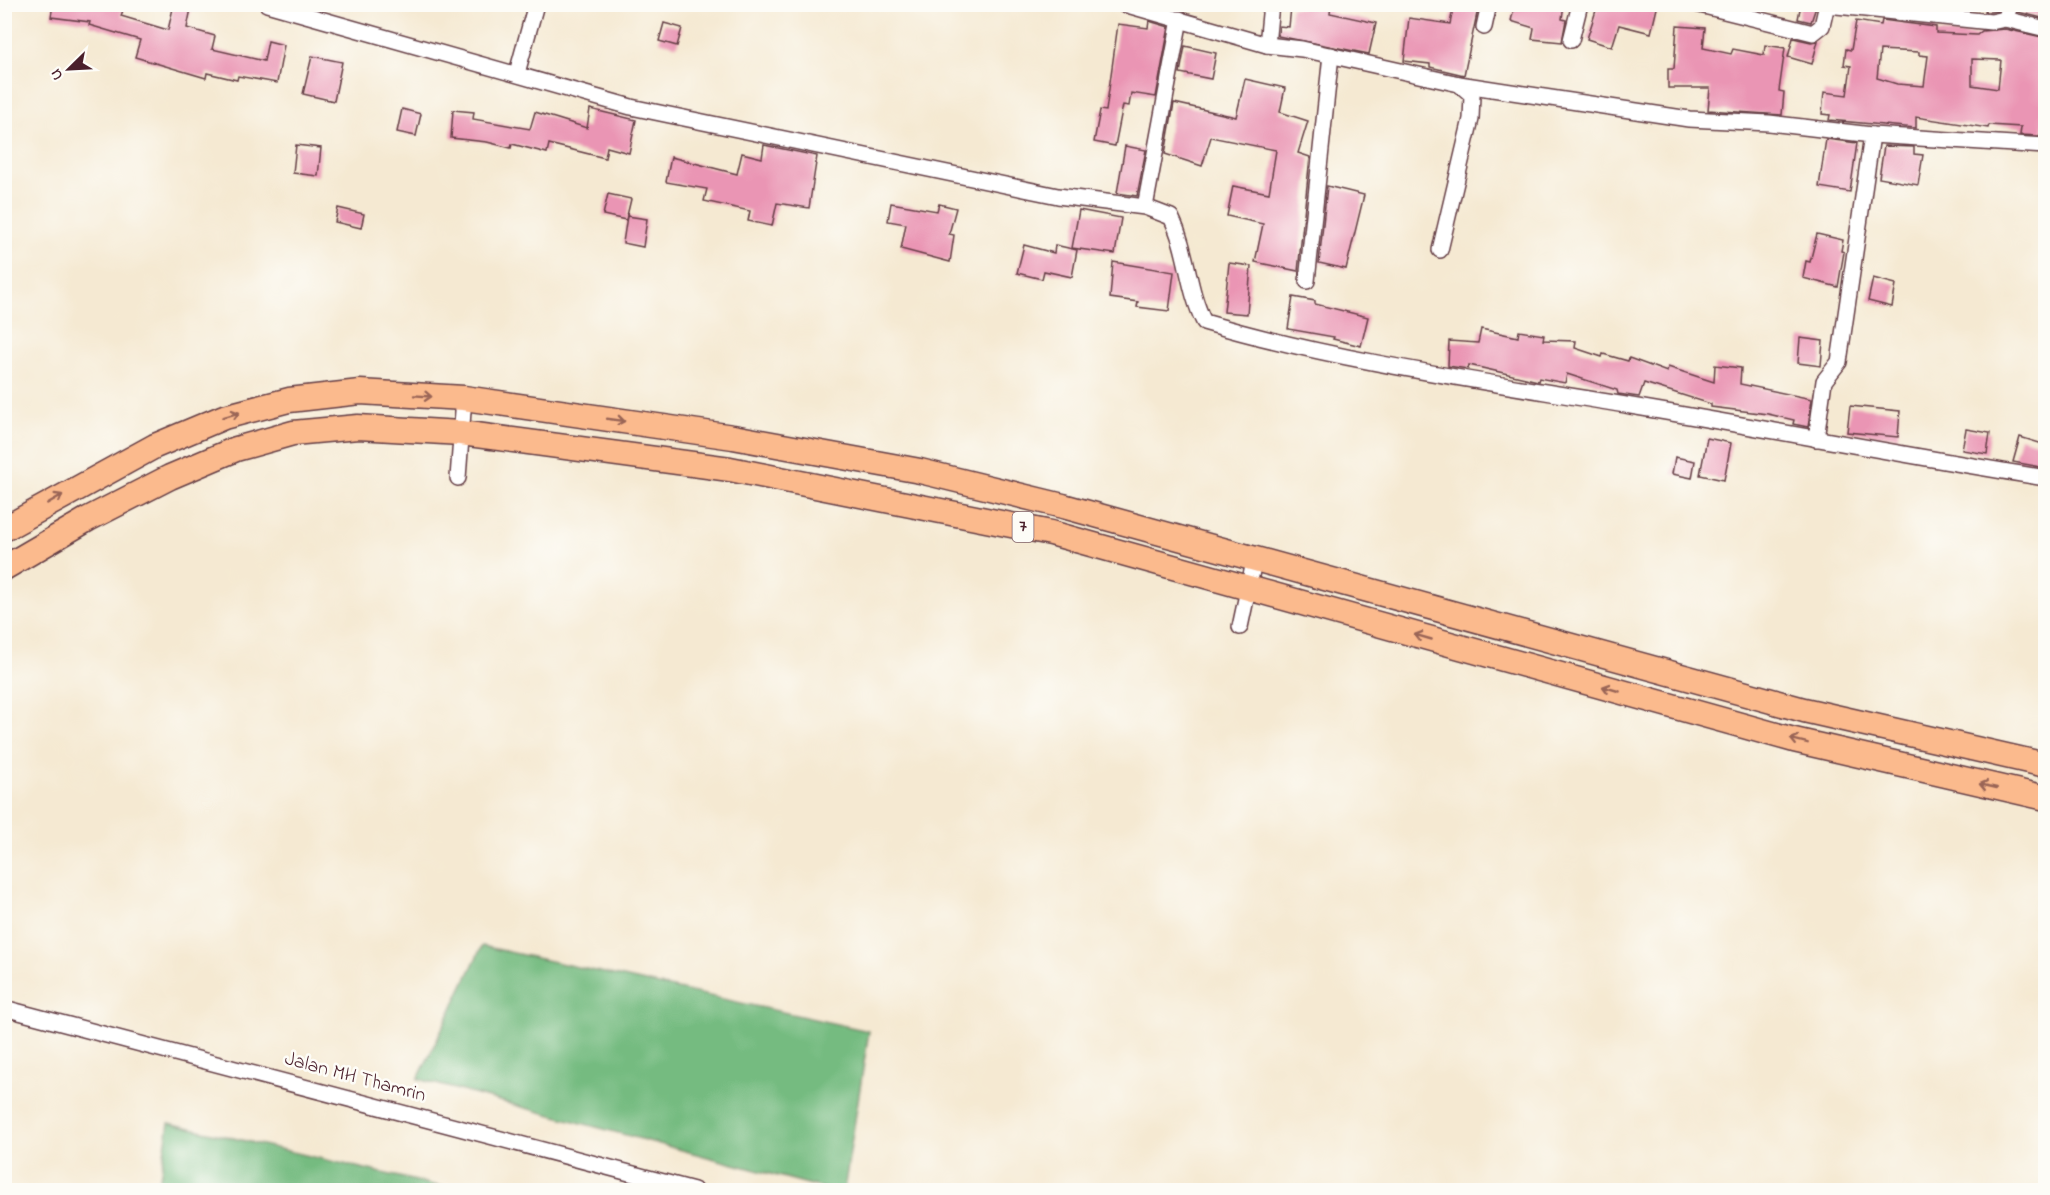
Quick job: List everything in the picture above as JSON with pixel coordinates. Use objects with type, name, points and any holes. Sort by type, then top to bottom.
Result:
[{"type":"highway","name":"7","points":[[4,529],[155,446],[224,417],[289,399],[360,392],[464,398],[733,437],[920,471],[1063,506],[1804,710],[2046,765]]},
{"type":"highway","name":"7","points":[[4,568],[88,519],[170,477],[236,449],[293,433],[358,427],[461,433],[730,470],[1051,533],[1794,740],[2046,798]]},
{"type":"street","points":[[267,4],[631,107],[1046,193],[1145,207],[1171,217],[1187,260],[1189,285],[1204,322],[1367,363],[1893,454],[2046,478]]},
{"type":"street","points":[[1267,45],[1271,4]]},
{"type":"street","points":[[1484,27],[1489,4]]},
{"type":"street","points":[[1571,40],[1580,4]]},
{"type":"street","points":[[1696,4],[1813,33],[1822,26],[1827,5],[1991,22],[2005,19],[2042,28]]},
{"type":"street","points":[[2005,19],[2011,4]]},
{"type":"street","points":[[517,73],[536,5]]},
{"type":"street","points":[[1127,5],[1267,45],[1331,55],[1459,84],[1689,119],[1769,123],[1872,135],[2046,146]]},
{"type":"street","points":[[1145,207],[1180,19]]},
{"type":"street","points":[[1307,281],[1331,55]]},
{"type":"street","points":[[1440,249],[1472,119],[1472,94],[1459,84]]},
{"type":"street","points":[[1816,439],[1824,381],[1839,362],[1872,135]]},
{"type":"street","points":[[458,478],[464,398]]},
{"type":"street","points":[[1240,627],[1255,558]]},
{"type":"street","name":"Jalan MH Thamrin","points":[[4,1008],[694,1191]]},
{"type":"green space","points":[[482,946],[869,1031],[844,1190],[830,1190],[418,1079]]},
{"type":"green space","points":[[169,1123],[455,1190],[158,1190]]},
{"type":"building","points":[[53,4],[125,4],[121,16],[168,30],[174,4],[192,4],[187,28],[215,36],[212,49],[264,61],[268,41],[284,45],[277,83],[238,76],[237,80],[207,73],[206,78],[135,57],[140,40],[89,25],[90,22],[51,17]]},
{"type":"building","points":[[1302,4],[1331,4],[1330,13],[1376,23],[1369,54],[1278,36],[1279,26],[1289,27],[1291,7],[1302,8]]},
{"type":"building","points":[[1454,4],[1479,4],[1464,75],[1430,67],[1430,64],[1404,61],[1409,18],[1450,24]]},
{"type":"building","points":[[1515,4],[1564,4],[1562,19],[1566,20],[1562,42],[1532,39],[1534,28],[1511,21]]},
{"type":"building","points":[[1598,4],[1658,4],[1651,33],[1619,25],[1612,47],[1587,39]]},
{"type":"building","points":[[1801,4],[1817,4],[1811,22],[1798,19]]},
{"type":"building","points":[[1986,4],[2000,4],[1998,11],[1985,12]]},
{"type":"building","points":[[2020,4],[2042,4],[2042,18],[2018,12]]},
{"type":"building","points":[[1882,20],[1936,27],[1936,33],[1977,35],[1982,31],[2005,29],[2042,37],[2042,82],[2046,82],[2046,98],[2042,136],[2020,135],[2021,127],[1989,125],[1988,128],[1916,117],[1916,128],[1829,120],[1830,115],[1822,114],[1824,92],[1847,95],[1851,66],[1844,65],[1846,49],[1851,50],[1856,21],[1881,25]],"holes":[[[1880,50],[1919,52],[1919,55],[1928,56],[1924,86],[1897,84],[1877,78]],[[1972,59],[2001,60],[1998,89],[1972,85]]]},
{"type":"building","points":[[1149,21],[1169,27],[1156,97],[1131,93],[1129,106],[1123,105],[1115,146],[1094,142],[1100,110],[1106,111],[1118,24],[1148,28]]},
{"type":"building","points":[[664,23],[682,28],[677,46],[659,41]]},
{"type":"building","points":[[1677,26],[1705,28],[1703,48],[1731,54],[1733,49],[1764,55],[1765,45],[1785,48],[1779,91],[1784,92],[1782,115],[1708,110],[1710,88],[1668,88],[1668,69],[1674,69]]},
{"type":"building","points":[[1793,38],[1811,42],[1818,41],[1812,64],[1788,57]]},
{"type":"building","points":[[1185,46],[1216,53],[1211,79],[1180,73]]},
{"type":"building","points":[[312,56],[342,62],[334,101],[303,94]]},
{"type":"building","points":[[1245,79],[1285,88],[1280,112],[1308,121],[1298,153],[1310,157],[1298,271],[1255,262],[1263,224],[1227,216],[1233,186],[1269,193],[1276,150],[1211,137],[1202,166],[1165,154],[1174,103],[1236,117]]},
{"type":"building","points":[[402,109],[421,114],[416,136],[397,132]]},
{"type":"building","points":[[590,109],[636,120],[629,153],[607,147],[605,158],[549,144],[547,153],[512,144],[511,148],[487,142],[451,138],[453,110],[474,112],[473,119],[530,129],[535,112],[587,128]]},
{"type":"building","points":[[1826,139],[1857,143],[1850,192],[1819,187]]},
{"type":"building","points":[[296,145],[321,148],[318,176],[293,173]]},
{"type":"building","points":[[764,145],[817,156],[809,208],[777,203],[772,226],[748,221],[750,211],[704,201],[707,189],[666,182],[671,157],[737,174],[742,153],[762,158]]},
{"type":"building","points":[[1125,146],[1146,150],[1137,196],[1117,193]]},
{"type":"building","points":[[1884,146],[1914,147],[1914,154],[1923,155],[1918,185],[1879,178]]},
{"type":"building","points":[[1327,186],[1364,195],[1346,269],[1319,263]]},
{"type":"building","points":[[608,194],[631,199],[626,220],[603,215]]},
{"type":"building","points":[[891,203],[937,211],[939,204],[956,208],[949,234],[954,235],[950,262],[901,249],[906,224],[888,221]]},
{"type":"building","points":[[338,208],[364,214],[361,228],[335,222]]},
{"type":"building","points":[[1079,210],[1121,218],[1115,254],[1072,248]]},
{"type":"building","points":[[627,216],[647,219],[643,247],[623,243]]},
{"type":"building","points":[[1817,234],[1843,240],[1841,251],[1844,252],[1838,287],[1803,278],[1806,261],[1810,262]]},
{"type":"building","points":[[1024,245],[1054,253],[1055,245],[1077,250],[1072,277],[1044,271],[1042,279],[1017,273]]},
{"type":"building","points":[[1113,262],[1174,272],[1169,311],[1137,307],[1138,302],[1110,298]]},
{"type":"building","points":[[1229,263],[1251,266],[1247,314],[1224,312]]},
{"type":"building","points":[[1873,278],[1896,284],[1892,307],[1868,301]]},
{"type":"building","points":[[1293,297],[1315,301],[1315,304],[1368,317],[1361,346],[1333,339],[1334,337],[1288,329]]},
{"type":"building","points":[[1481,329],[1518,337],[1519,331],[1544,335],[1543,340],[1576,341],[1575,348],[1602,357],[1603,354],[1628,361],[1629,358],[1667,372],[1668,367],[1714,382],[1715,365],[1741,368],[1740,384],[1812,399],[1808,427],[1793,424],[1794,420],[1768,414],[1711,407],[1711,404],[1644,383],[1639,397],[1618,394],[1617,390],[1567,374],[1565,383],[1539,378],[1538,381],[1469,365],[1468,369],[1448,366],[1449,341],[1478,343]]},
{"type":"building","points":[[1800,338],[1823,341],[1821,366],[1798,363]]},
{"type":"building","points":[[1850,406],[1900,411],[1898,437],[1847,432]]},
{"type":"building","points":[[1966,429],[1990,433],[1987,454],[1962,450]]},
{"type":"building","points":[[2020,437],[2046,445],[2046,468],[2013,462]]},
{"type":"building","points":[[1707,438],[1731,443],[1724,480],[1700,475]]},
{"type":"building","points":[[1675,457],[1695,461],[1692,478],[1672,474]]}]
